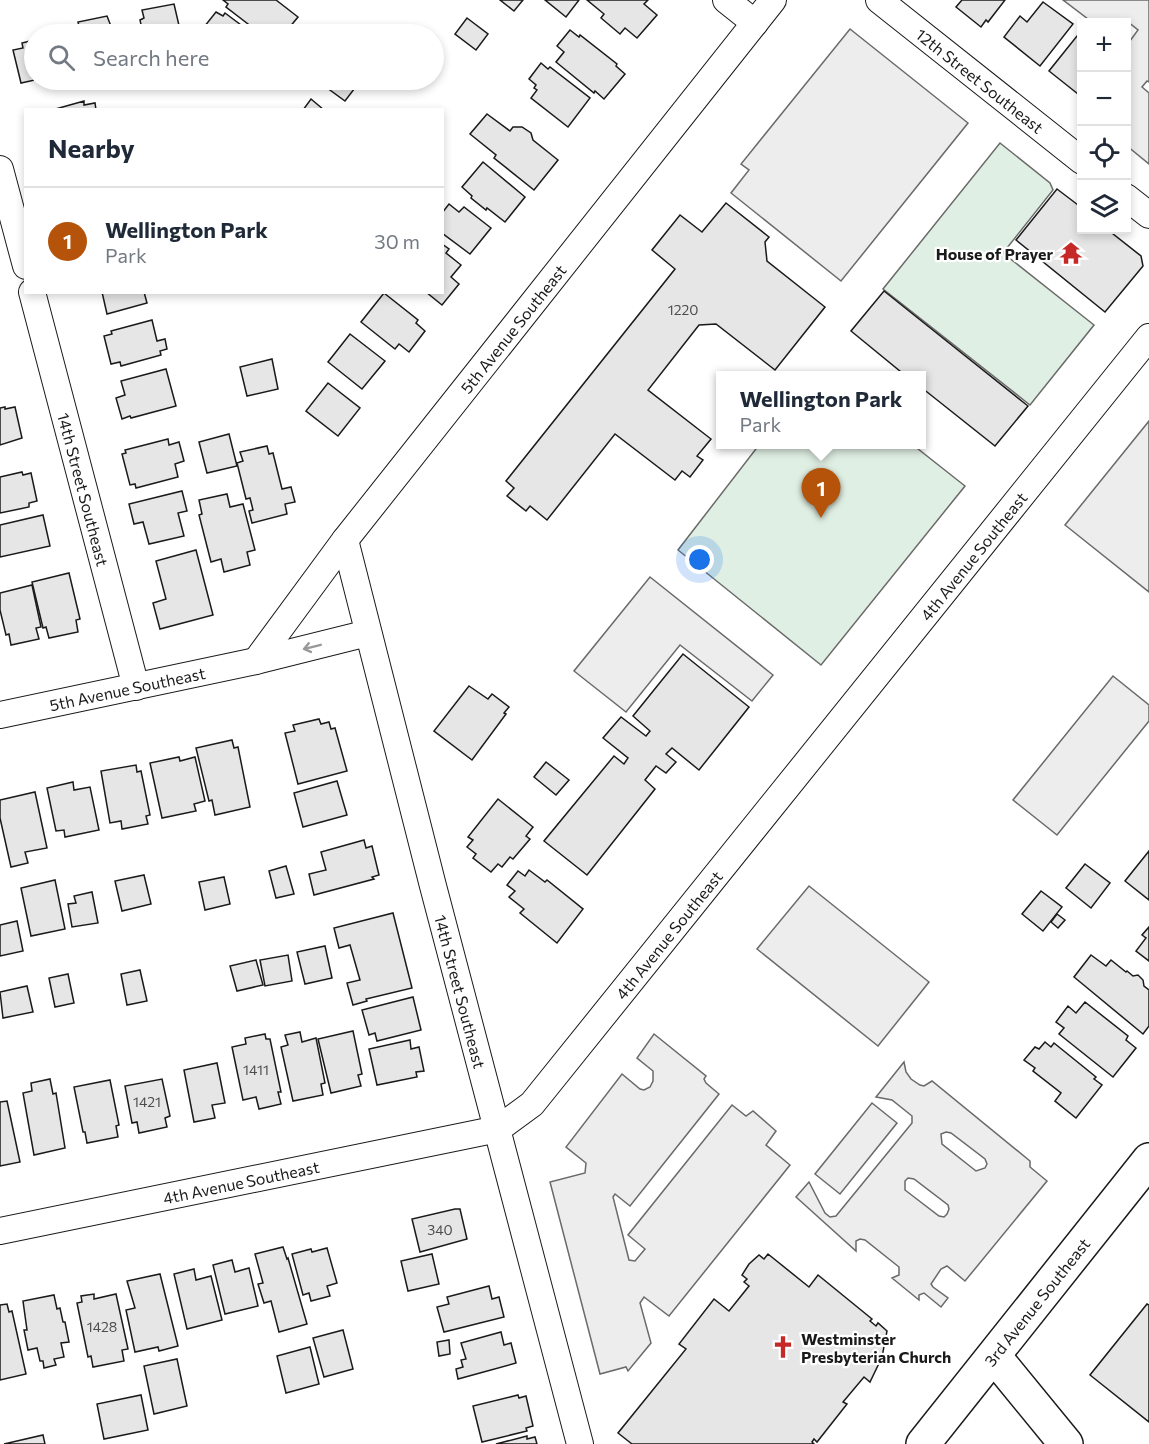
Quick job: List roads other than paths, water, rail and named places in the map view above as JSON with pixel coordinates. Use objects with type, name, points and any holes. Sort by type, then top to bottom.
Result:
[{"type":"main road","name":"3rd Avenue Southeast","points":[[922,1444],[1149,1160]]},
{"type":"main road","points":[[994,1356],[1066,1444]]},
{"type":"street","points":[[726,0],[755,23]]},
{"type":"street","name":"5th Avenue Southeast","points":[[256,662],[345,540],[773,0]]},
{"type":"street","name":"12th Street Southeast","points":[[879,0],[1077,157]]},
{"type":"street","points":[[0,169],[5,210],[24,261]]},
{"type":"street","points":[[1131,201],[1149,215]]},
{"type":"street","name":"14th Street Southeast","points":[[33,294],[136,687]]},
{"type":"street","name":"4th Avenue Southeast","points":[[0,1231],[498,1129],[532,1104],[1149,337]]},
{"type":"street","name":"14th Street Southeast","points":[[345,540],[580,1444]]},
{"type":"street","name":"5th Avenue Southeast","points":[[0,715],[256,662],[368,633]]},
{"type":"place","name":"House of Prayer","points":[[1071,253]]},
{"type":"place","name":"Wellington Park","points":[[821,518]]},
{"type":"place","name":"Westminster Presbyterian Church","points":[[783,1347]]}]
